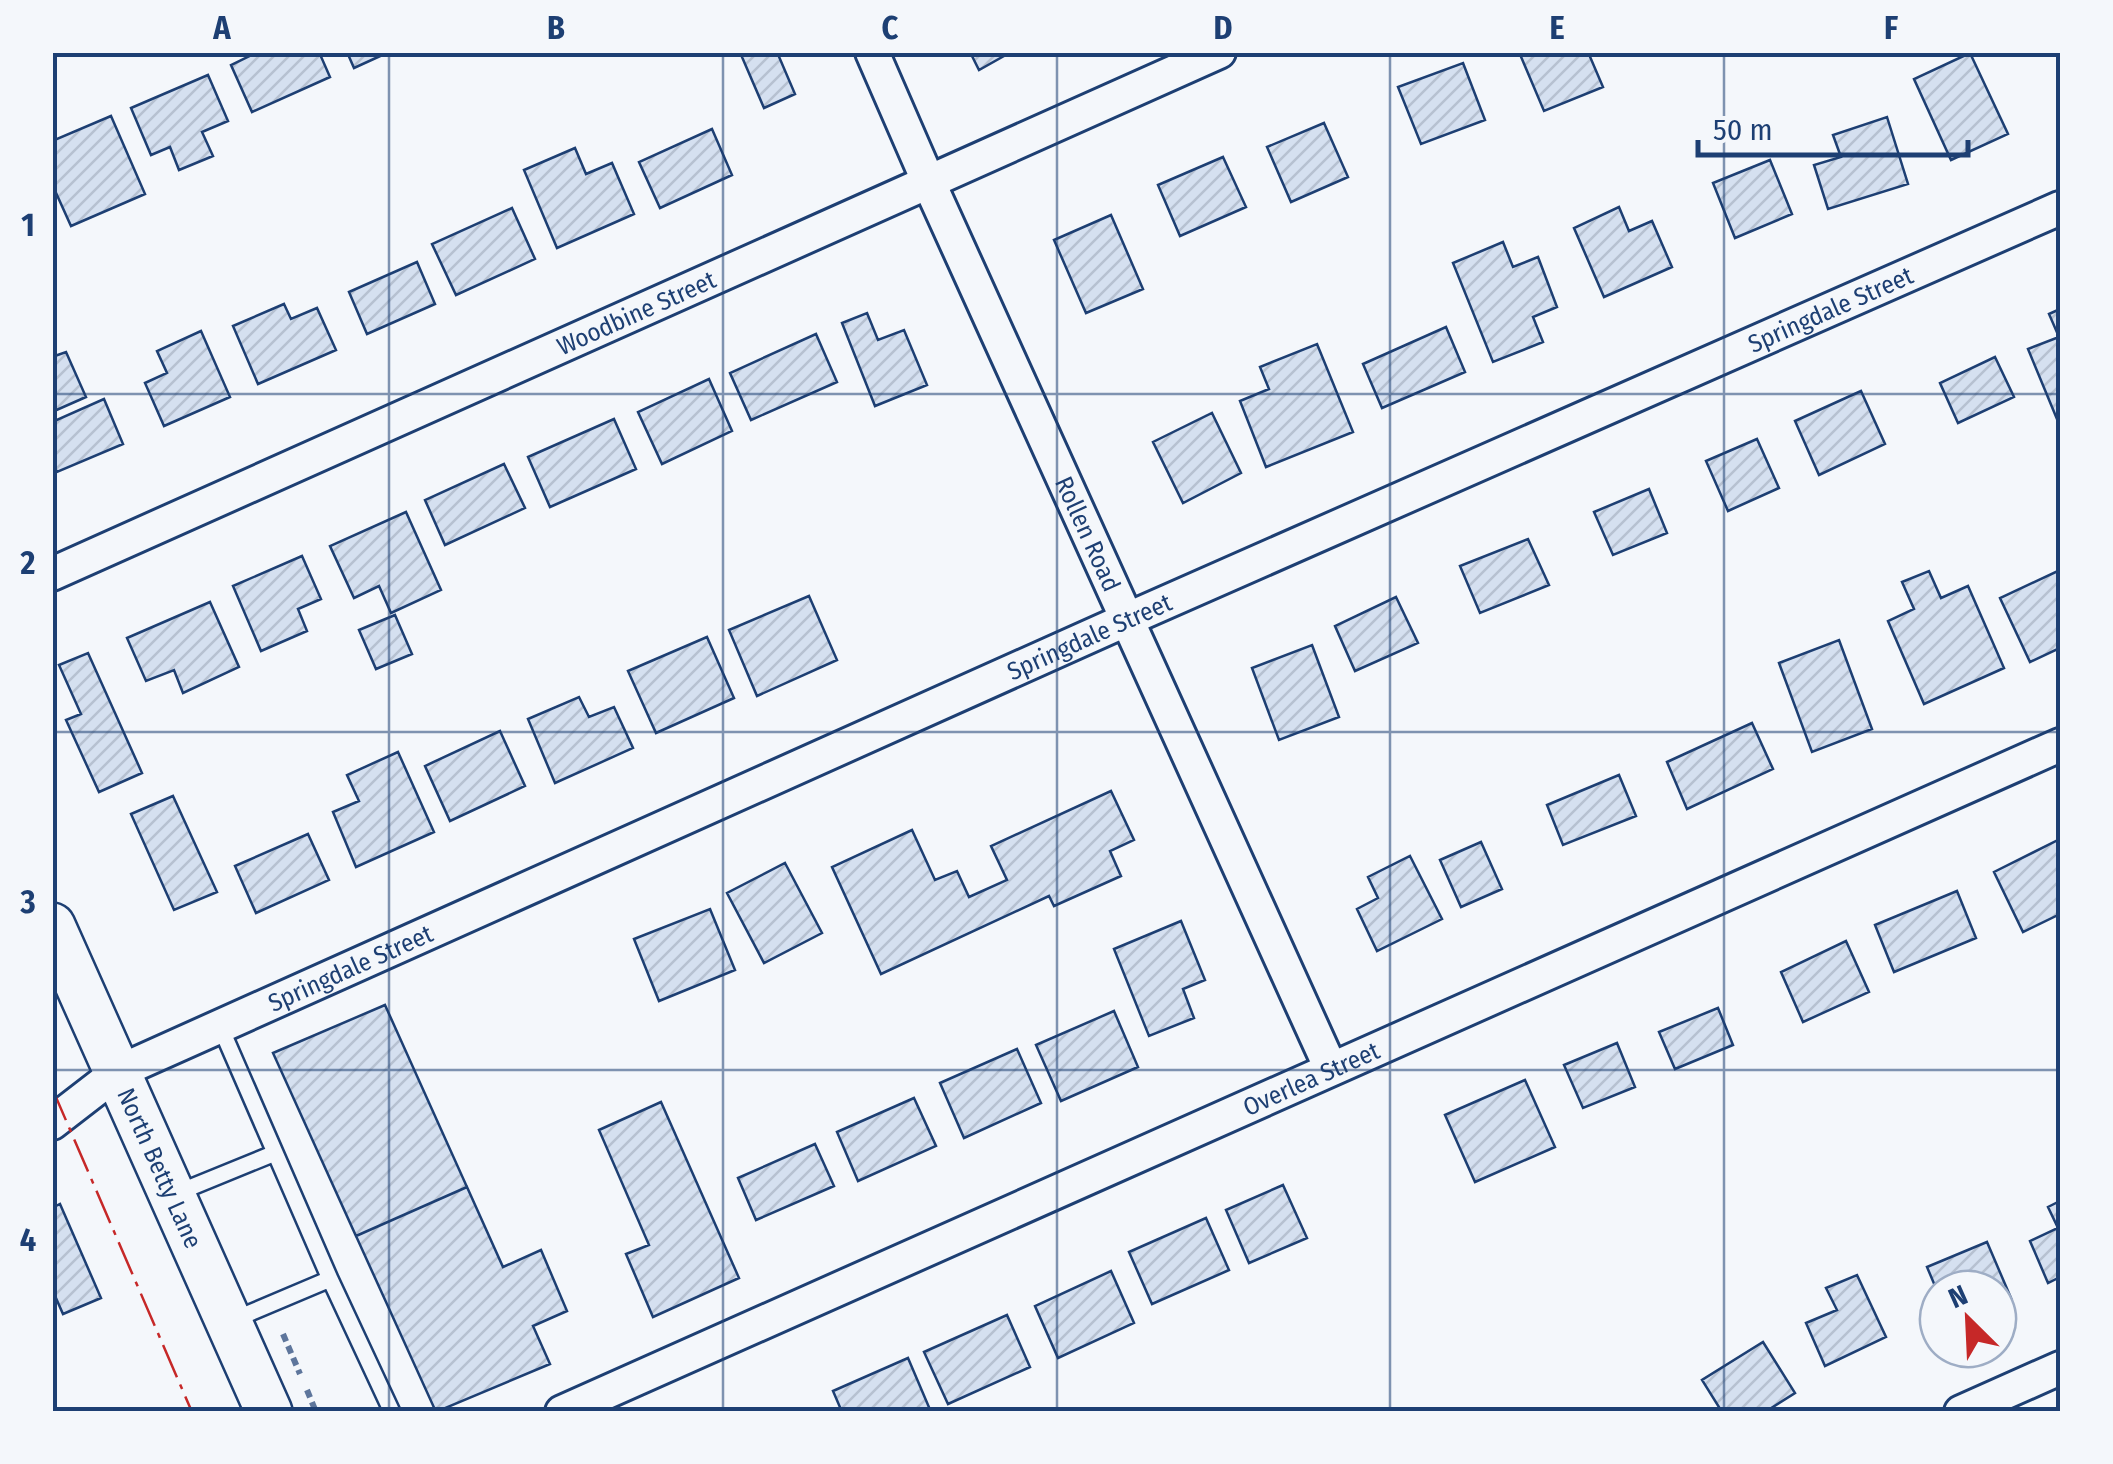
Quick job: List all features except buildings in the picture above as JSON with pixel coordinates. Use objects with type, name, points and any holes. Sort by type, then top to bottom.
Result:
[{"type":"street","name":"Rollen Road","points":[[872,52],[1331,1069]]},
{"type":"street","name":"Woodbine Street","points":[[52,574],[1220,52]]},
{"type":"street","name":"Springdale Street","points":[[52,1123],[118,1072],[1128,619],[2060,208]]},
{"type":"street","name":"Overlea Street","points":[[562,1412],[2060,746]]},
{"type":"street","name":"North Betty Lane","points":[[52,926],[269,1412]]},
{"type":"street","points":[[1962,1412],[2060,1368]]},
{"type":"lane","points":[[220,1026],[392,1412]]},
{"type":"lane","points":[[173,1195],[275,1152]]},
{"type":"lane","points":[[229,1322],[330,1279]]},
{"type":"power","points":[[52,1088],[192,1412]]}]
